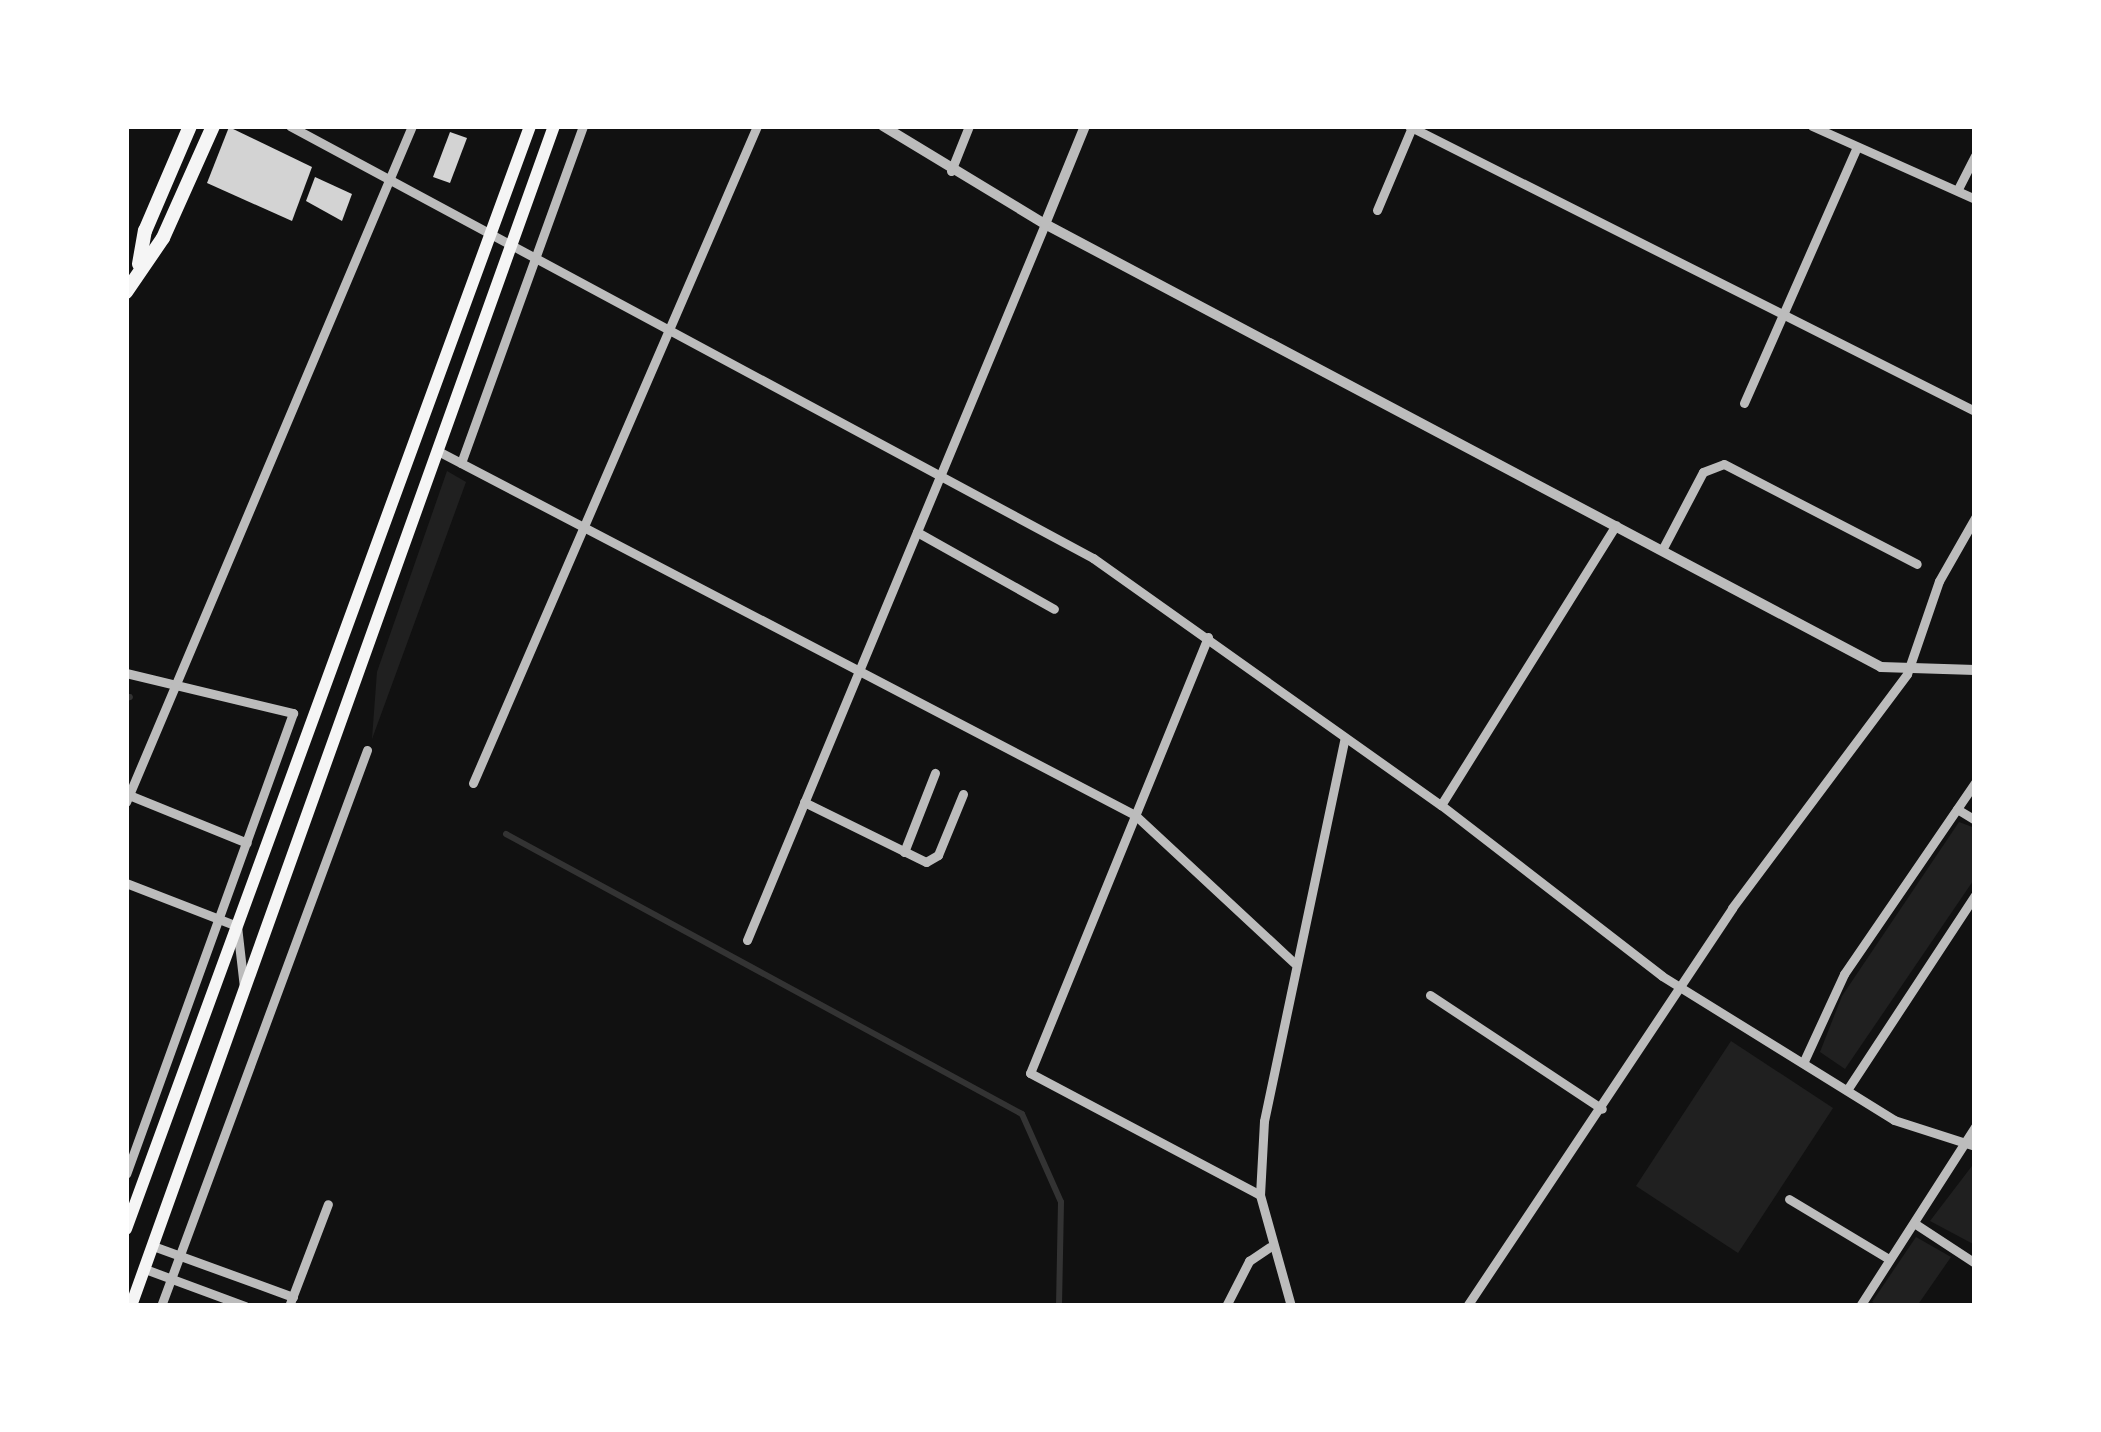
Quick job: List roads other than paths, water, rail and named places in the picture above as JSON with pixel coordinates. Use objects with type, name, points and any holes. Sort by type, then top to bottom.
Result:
[{"type":"main road","points":[[126,292],[139,264],[145,231],[190,126]]},
{"type":"main road","points":[[139,264],[163,238],[214,126]]},
{"type":"main road","points":[[126,1229],[530,126]]},
{"type":"main road","points":[[131,1306],[554,126]]},
{"type":"street","points":[[290,126],[941,472],[1093,558],[1441,805],[1683,987],[1894,1120],[1970,1144]]},
{"type":"street","points":[[247,843],[128,798],[412,126]]},
{"type":"street","points":[[461,463],[583,126]]},
{"type":"street","points":[[472,783],[757,126]]},
{"type":"street","points":[[883,126],[950,171],[1045,224],[1880,668],[1907,674],[1975,670]]},
{"type":"street","points":[[950,171],[969,126]]},
{"type":"street","points":[[747,940],[1085,126]]},
{"type":"street","points":[[1377,211],[1411,126],[1975,412]]},
{"type":"street","points":[[1812,126],[1975,199]]},
{"type":"street","points":[[1744,403],[1851,145],[1854,126]]},
{"type":"street","points":[[1958,189],[1975,156]]},
{"type":"street","points":[[436,450],[1136,815],[1294,963]]},
{"type":"street","points":[[1662,550],[1703,472],[1724,464],[1917,564]]},
{"type":"street","points":[[1467,1306],[1683,987],[1907,674],[1939,581],[1975,518]]},
{"type":"street","points":[[1441,805],[1616,525]]},
{"type":"street","points":[[917,532],[1054,609]]},
{"type":"street","points":[[1208,637],[1030,1073],[1260,1195]]},
{"type":"street","points":[[126,673],[175,690],[293,713],[126,1174]]},
{"type":"street","points":[[1291,1306],[1270,1247],[1260,1195],[1264,1121],[1345,738]]},
{"type":"street","points":[[161,1306],[367,750]]},
{"type":"street","points":[[904,852],[935,773]]},
{"type":"street","points":[[1804,1061],[1844,974],[1975,783]]},
{"type":"street","points":[[804,802],[904,852],[935,858],[963,794]]},
{"type":"street","points":[[1957,808],[1975,820]]},
{"type":"street","points":[[126,883],[237,926],[244,991]]},
{"type":"street","points":[[1847,1090],[1975,895]]},
{"type":"street","points":[[1430,995],[1603,1109]]},
{"type":"street","points":[[1860,1306],[1970,1144],[1975,1127]]},
{"type":"street","points":[[126,1130],[140,1136]]},
{"type":"street","points":[[1789,1199],[1889,1259]]},
{"type":"street","points":[[153,1246],[291,1301],[328,1204]]},
{"type":"street","points":[[1914,1223],[1975,1263]]},
{"type":"street","points":[[1226,1306],[1249,1261],[1270,1247]]},
{"type":"street","points":[[145,1269],[245,1306]]},
{"type":"waterway","points":[[126,698],[130,697]]},
{"type":"waterway","points":[[506,834],[1022,1114],[1061,1202],[1059,1306]]}]
